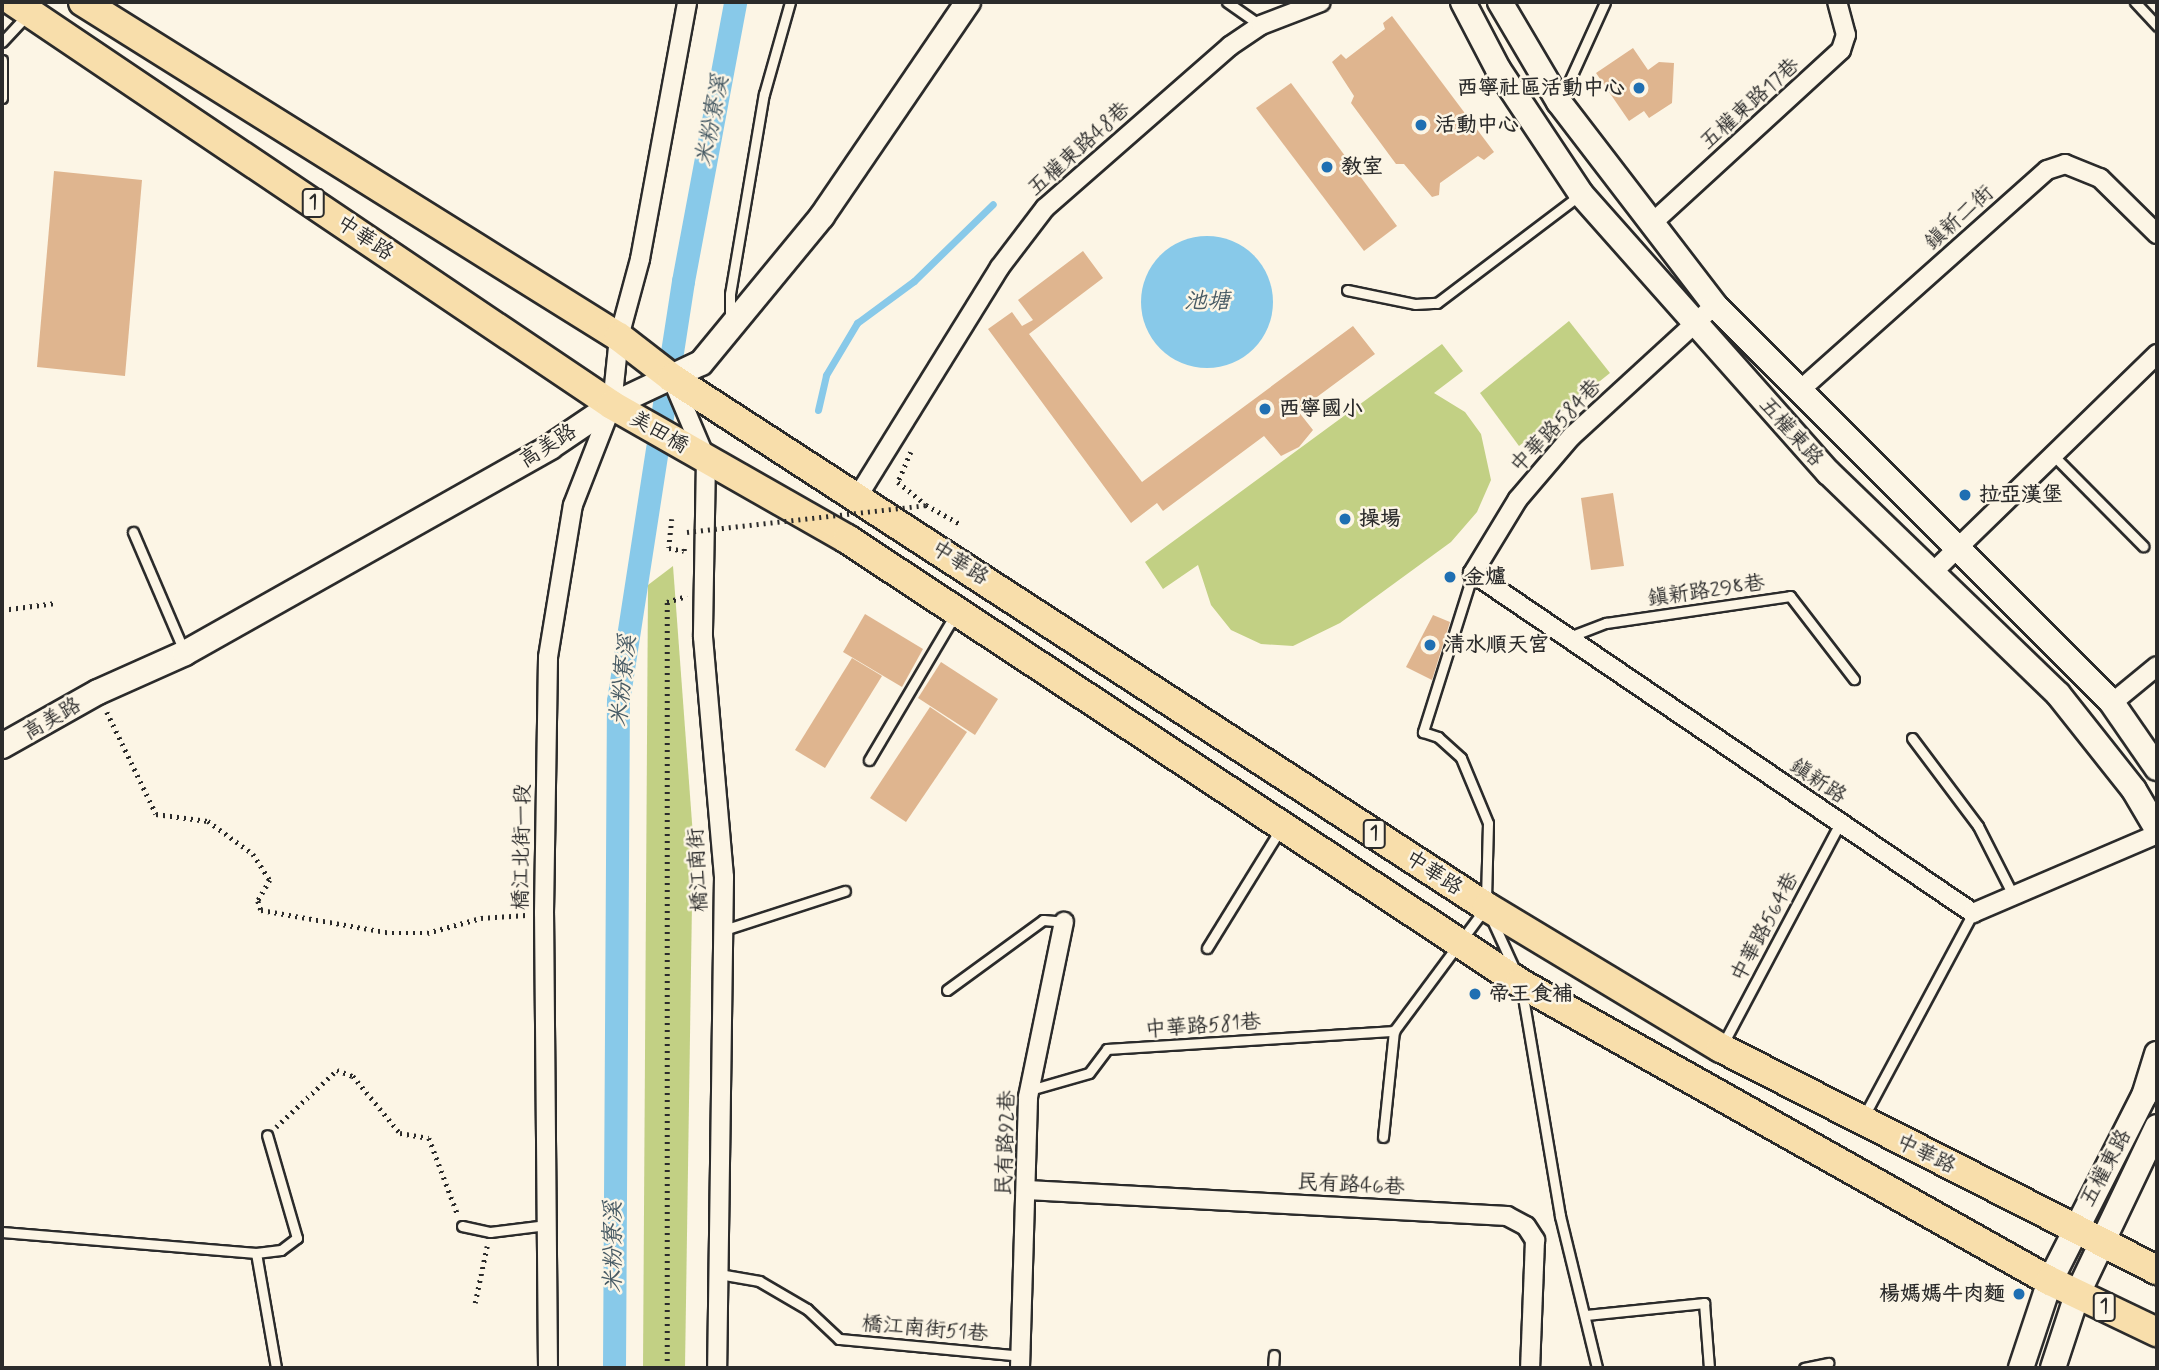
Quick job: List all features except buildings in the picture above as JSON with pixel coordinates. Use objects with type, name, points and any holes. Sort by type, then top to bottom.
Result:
[{"type":"main road","name":"1","points":[[83,2],[619,337],[671,379]]},
{"type":"main road","name":"中華路","points":[[26,5],[615,404]]},
{"type":"main road","name":"中華路","points":[[671,379],[858,496],[1487,908],[1721,1048],[1861,1122],[2157,1270]]},
{"type":"main road","name":"美田橋","points":[[615,404],[706,459]]},
{"type":"main road","name":"中華路","points":[[706,459],[847,539],[1520,983],[2050,1281],[2157,1332]]},
{"type":"street","name":"橋江北街一段","points":[[548,1368],[549,1224],[544,913],[548,657],[573,505],[615,404],[619,337],[640,258],[687,2]]},
{"type":"street","name":"高美路","points":[[2,746],[98,692],[185,653],[551,447],[615,404],[701,363],[730,333],[822,216],[968,2]]},
{"type":"street","name":"五權東路48巷","points":[[858,496],[1000,267],[1045,208],[1230,46],[1261,26],[1321,2]]},
{"type":"street","name":"五權東路","points":[[1463,2],[1498,69],[1581,194],[1695,326],[1829,473],[2058,694],[2134,790],[2157,831]]},
{"type":"street","name":"五權東路","points":[[1500,2],[1559,102],[1650,225],[1716,305],[1954,549],[1992,579],[2112,703],[2157,768]]},
{"type":"street","name":"五權東路17巷","points":[[1650,225],[1841,50],[1846,36],[1838,2]]},
{"type":"street","name":"鎮新二街","points":[[1800,391],[2047,170],[2065,164],[2100,178],[2157,234]]},
{"type":"street","name":"中華路584巷","points":[[1473,573],[1518,499],[1571,437],[1716,305]]},
{"type":"street","points":[[1933,572],[2157,354]]},
{"type":"street","name":"橋江南街","points":[[671,379],[706,459],[703,637],[724,877],[717,1368]]},
{"type":"street","name":"鎮新路","points":[[1473,573],[1973,913]]},
{"type":"street","points":[[2112,703],[2157,666]]},
{"type":"street","points":[[1973,913],[2012,893],[2157,831]]},
{"type":"street","name":"民有路92巷","points":[[1021,1362],[1029,1091],[1064,922]]},
{"type":"street","name":"五權東路","points":[[2021,1368],[2050,1281],[2074,1227],[2144,1096],[2157,1054]]},
{"type":"street","name":"五權東路","points":[[2053,1368],[2077,1295],[2157,1127]]},
{"type":"street","name":"民有路46巷","points":[[1027,1190],[1507,1216],[1526,1226],[1535,1240],[1530,1368]]},
{"type":"lane","points":[[730,333],[730,294],[764,94],[790,2]]},
{"type":"lane","points":[[1227,2],[1261,26]]},
{"type":"lane","points":[[1559,102],[1605,2]]},
{"type":"lane","points":[[2135,2],[2157,26]]},
{"type":"lane","points":[[2,42],[26,5]]},
{"type":"lane","points":[[2,60],[2,98]]},
{"type":"lane","points":[[1348,290],[1415,304],[1437,303],[1581,194]]},
{"type":"lane","points":[[2054,456],[2143,546]]},
{"type":"lane","points":[[133,532],[185,653]]},
{"type":"lane","name":"中華路584巷","points":[[1473,573],[1423,732],[1438,737],[1461,758],[1488,823],[1487,908],[1520,983]]},
{"type":"lane","name":"鎮新路298巷","points":[[1567,638],[1606,623],[1790,596],[1854,679]]},
{"type":"lane","points":[[869,760],[957,611]]},
{"type":"lane","points":[[1912,738],[1978,826],[2012,893]]},
{"type":"lane","name":"中華路564巷","points":[[1721,1048],[1840,823]]},
{"type":"lane","points":[[1207,948],[1282,826]]},
{"type":"lane","points":[[723,930],[845,891]]},
{"type":"lane","points":[[1383,1137],[1394,1031],[1458,941],[1487,908]]},
{"type":"lane","points":[[1861,1122],[1973,913]]},
{"type":"lane","points":[[947,990],[1043,920],[1064,922]]},
{"type":"lane","points":[[1520,983],[1560,1216],[1597,1368]]},
{"type":"lane","name":"中華路581巷","points":[[1029,1091],[1088,1073],[1107,1049],[1394,1031]]},
{"type":"lane","points":[[2,1232],[256,1253],[281,1250],[297,1238],[267,1135]]},
{"type":"lane","points":[[462,1226],[489,1232],[549,1224]]},
{"type":"lane","points":[[256,1253],[276,1368]]},
{"type":"lane","name":"橋江南街51巷","points":[[719,1274],[759,1281],[807,1309],[839,1339],[1021,1362]]},
{"type":"lane","points":[[1586,1315],[1704,1303],[1709,1368]]},
{"type":"lane","points":[[1273,1368],[1274,1355]]},
{"type":"lane","points":[[1804,1368],[1828,1363]]},
{"type":"path","points":[[915,441],[898,482],[926,505],[959,523]]},
{"type":"path","points":[[672,519],[669,548],[684,551],[687,532],[926,505]]},
{"type":"path","points":[[667,1368],[667,603],[705,591]]},
{"type":"path","points":[[2,610],[56,603]]},
{"type":"path","points":[[98,692],[156,814],[208,821],[253,854],[270,880],[258,901],[261,910],[392,933],[427,933],[481,918],[544,913]]},
{"type":"path","points":[[267,1135],[337,1070],[353,1076],[400,1133],[429,1138],[462,1226]]},
{"type":"path","points":[[475,1303],[489,1232]]},
{"type":"green space","points":[[1569,321],[1610,373],[1519,446],[1480,393]]},
{"type":"green space","points":[[1442,344],[1463,371],[1434,393],[1465,412],[1481,434],[1491,480],[1477,512],[1451,542],[1340,623],[1293,646],[1261,644],[1231,630],[1211,605],[1198,565],[1163,589],[1145,562]]},
{"type":"green space","points":[[673,566],[693,836],[685,1368],[643,1368],[648,585]]},
{"type":"water","name":"池塘","points":[[1207,236],[1232,241],[1254,255],[1268,277],[1273,302],[1268,327],[1254,349],[1232,363],[1207,368],[1182,363],[1160,349],[1146,327],[1141,302],[1146,277],[1160,255],[1182,241]]},
{"type":"waterway","name":"米粉寮溪","points":[[614,1368],[618,701],[683,281],[735,2]]},
{"type":"waterway","points":[[818,410],[826,375],[857,323],[914,281],[993,204]]},
{"type":"place","name":"西寧社區活動中心","points":[[1639,88]]},
{"type":"place","name":"活動中心","points":[[1421,125]]},
{"type":"place","name":"教室","points":[[1327,167]]},
{"type":"place","name":"西寧國小","points":[[1265,409]]},
{"type":"place","name":"拉亞漢堡","points":[[1965,495]]},
{"type":"place","name":"操場","points":[[1345,519]]},
{"type":"place","name":"金爐","points":[[1450,577]]},
{"type":"place","name":"清水順天宮","points":[[1430,645]]},
{"type":"place","name":"帝王食補","points":[[1475,994]]},
{"type":"place","name":"楊媽媽牛肉麵","points":[[2019,1294]]}]
